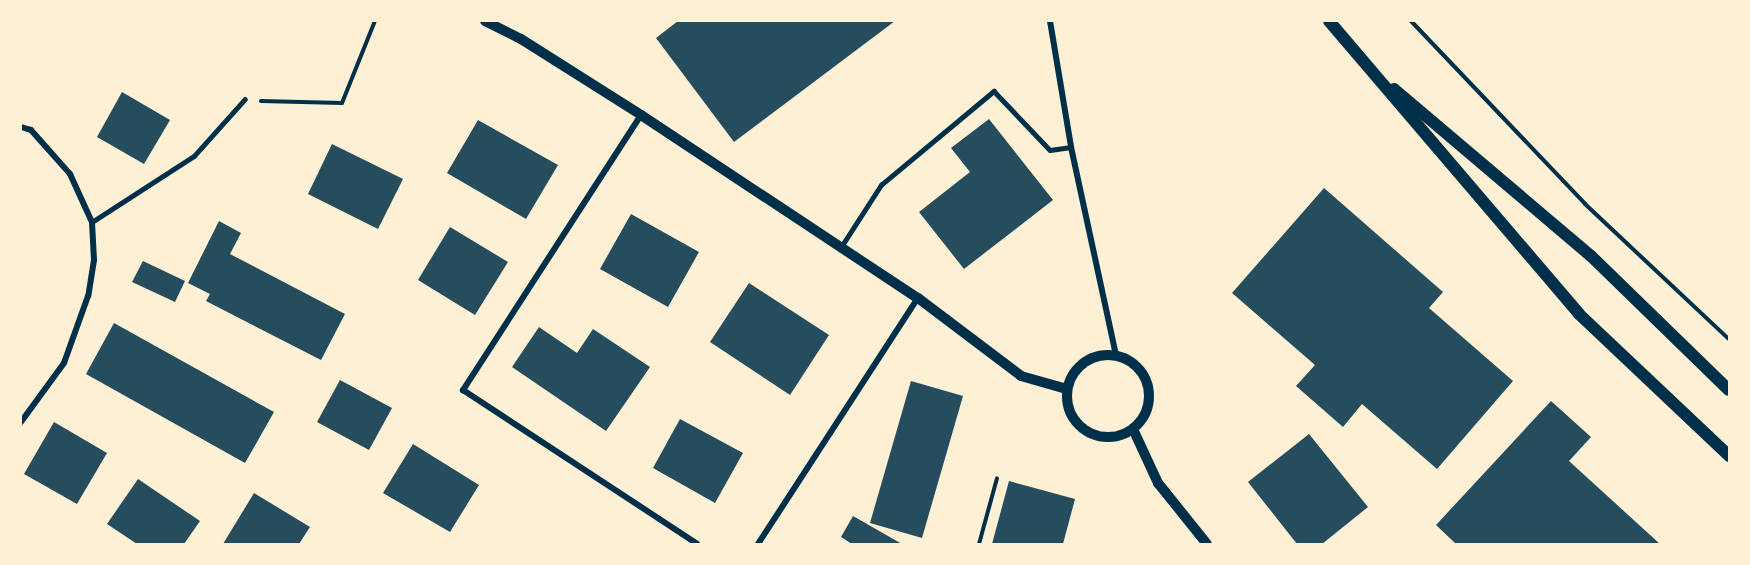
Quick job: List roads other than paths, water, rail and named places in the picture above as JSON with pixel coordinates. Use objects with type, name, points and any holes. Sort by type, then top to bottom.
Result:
[{"type":"main road","points":[[1329,21],[1579,314],[1729,456]]},
{"type":"main road","points":[[1365,65],[1591,256],[1729,390]]},
{"type":"street","points":[[485,21],[521,39],[641,115],[841,247],[918,298],[1021,376],[1067,389]]},
{"type":"street","points":[[1050,21],[1071,147],[1116,356]]},
{"type":"street","points":[[641,115],[463,390],[697,544]]},
{"type":"street","points":[[21,127],[31,130],[70,174],[92,222],[94,260],[88,296],[64,363],[21,422]]},
{"type":"street","points":[[758,544],[918,298]]},
{"type":"street","points":[[1103,355],[1116,356],[1129,361],[1146,381],[1148,407],[1133,429],[1107,438],[1093,435],[1072,417],[1067,389],[1080,366],[1103,355]]},
{"type":"street","points":[[1133,429],[1158,483],[1207,544]]},
{"type":"lane","points":[[841,247],[880,185],[994,91],[1050,150],[1071,147]]},
{"type":"lane","points":[[92,222],[194,156],[245,99]]}]
